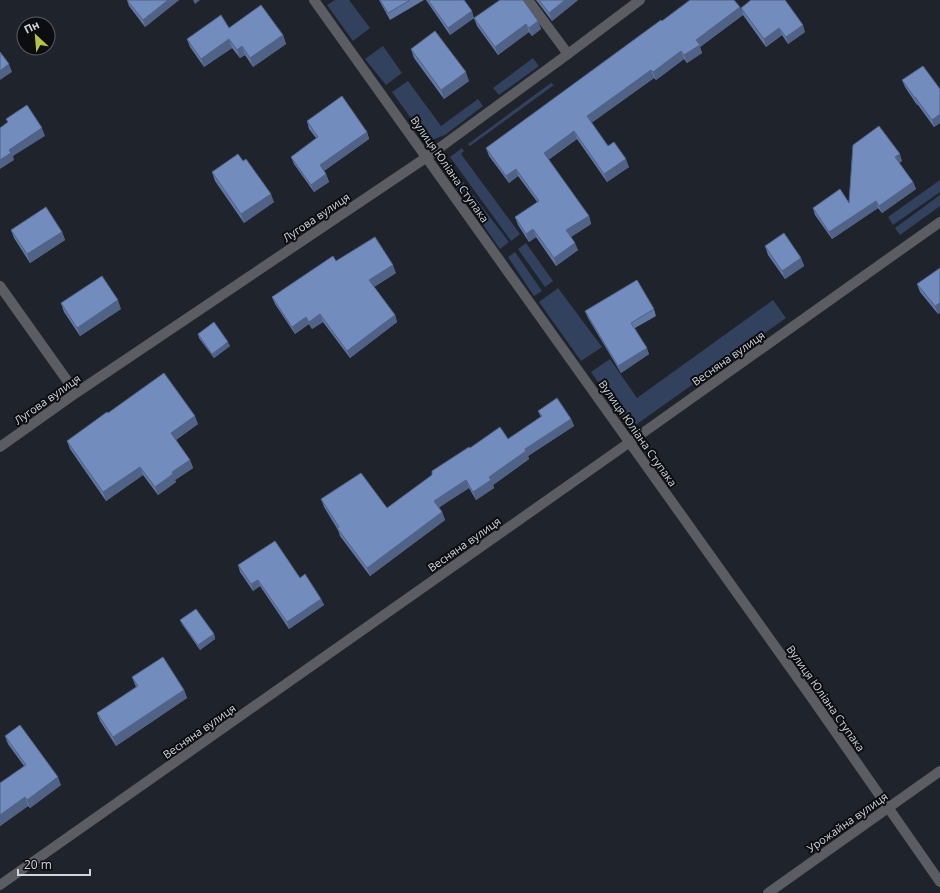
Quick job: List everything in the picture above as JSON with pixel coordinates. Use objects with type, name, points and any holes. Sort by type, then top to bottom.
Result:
[{"type":"street","name":"Вулиця Юліана Ступака","points":[[314,0],[809,694],[940,882]]},
{"type":"street","points":[[528,0],[568,54]]},
{"type":"street","name":"Лугова вулиця","points":[[0,447],[427,157],[640,0]]},
{"type":"street","name":"Весняна вулиця","points":[[0,885],[940,222]]},
{"type":"street","points":[[0,286],[76,394]]},
{"type":"street","name":"Урожайна вулиця","points":[[768,893],[940,771]]},
{"type":"shaded area","points":[[335,0],[349,0],[370,28],[353,41],[327,5]]},
{"type":"shaded area","points":[[383,46],[402,73],[386,85],[365,59]]},
{"type":"shaded area","points":[[533,58],[539,66],[499,95],[493,88]]},
{"type":"shaded area","points":[[408,81],[441,126],[478,99],[483,106],[445,135],[432,140],[426,139],[392,92]]},
{"type":"shaded area","points":[[551,83],[554,85],[470,146],[468,144]]},
{"type":"shaded area","points":[[462,148],[464,151],[461,154],[520,234],[511,241],[450,157]]},
{"type":"shaded area","points":[[446,160],[509,242],[500,249],[441,164]]},
{"type":"shaded area","points":[[940,180],[940,192],[893,225],[888,217]]},
{"type":"shaded area","points":[[940,195],[940,206],[900,235],[895,228]]},
{"type":"shaded area","points":[[526,243],[553,281],[545,287],[518,249]]},
{"type":"shaded area","points":[[515,252],[542,291],[534,296],[508,257]]},
{"type":"shaded area","points":[[558,288],[602,347],[581,361],[539,302]]},
{"type":"shaded area","points":[[773,300],[786,318],[630,429],[591,372],[610,359],[637,398]]},
{"type":"building","points":[[127,0],[168,0],[143,20]]},
{"type":"building","points":[[380,0],[410,0],[388,13]]},
{"type":"building","points":[[428,0],[464,0],[472,11],[448,28]]},
{"type":"building","points":[[500,0],[523,0],[538,21],[529,28],[526,24],[495,47],[474,18]]},
{"type":"building","points":[[539,0],[565,0],[549,13]]},
{"type":"building","points":[[690,0],[734,0],[740,7],[696,40],[700,45],[684,55],[681,51],[653,72],[651,70],[587,116],[608,146],[614,142],[626,159],[604,174],[574,131],[544,153],[589,216],[566,230],[575,243],[554,258],[533,229],[526,234],[515,217],[539,201],[516,169],[506,176],[486,148]]},
{"type":"building","points":[[751,0],[785,0],[803,25],[786,37],[779,28],[764,39],[741,8]]},
{"type":"building","points":[[261,5],[283,35],[250,58],[242,46],[237,50],[229,39],[201,59],[187,39],[221,15],[229,28]]},
{"type":"building","points":[[435,31],[466,72],[441,90],[411,49]]},
{"type":"building","points":[[0,52],[9,64],[0,71]]},
{"type":"building","points":[[923,66],[940,89],[940,114],[932,120],[902,80]]},
{"type":"building","points":[[342,96],[367,132],[320,165],[326,174],[311,185],[291,157],[318,137],[307,121]]},
{"type":"building","points":[[27,105],[42,128],[9,150],[11,153],[0,160],[0,128],[8,122],[6,119]]},
{"type":"building","points":[[879,126],[900,154],[895,157],[913,182],[879,206],[876,201],[829,232],[813,208],[840,189],[849,203],[853,145]]},
{"type":"building","points":[[238,154],[243,161],[246,159],[271,194],[241,214],[212,172]]},
{"type":"building","points":[[46,207],[62,232],[27,254],[11,230]]},
{"type":"building","points":[[784,233],[801,258],[782,271],[765,246]]},
{"type":"building","points":[[375,237],[393,265],[369,280],[395,315],[347,351],[320,314],[309,322],[306,317],[292,327],[272,297],[333,256],[336,261]]},
{"type":"building","points":[[940,268],[940,303],[935,306],[917,284]]},
{"type":"building","points":[[102,276],[118,300],[77,328],[61,303]]},
{"type":"building","points":[[637,280],[654,309],[631,323],[647,348],[618,366],[585,311]]},
{"type":"building","points":[[214,322],[228,342],[212,354],[198,334]]},
{"type":"building","points":[[164,373],[195,416],[171,433],[190,460],[172,472],[173,474],[155,487],[140,467],[103,492],[67,441]]},
{"type":"building","points":[[557,398],[571,419],[525,449],[526,451],[489,477],[491,480],[473,492],[466,480],[434,501],[442,512],[367,568],[337,528],[339,527],[321,499],[361,473],[387,508],[432,475],[432,471],[469,447],[470,448],[500,427],[508,439],[542,416],[538,411]]},
{"type":"building","points":[[275,541],[300,578],[305,574],[321,599],[287,622],[258,580],[251,584],[238,565]]},
{"type":"building","points":[[196,609],[214,634],[198,645],[180,620]]},
{"type":"building","points":[[163,657],[184,690],[113,737],[97,713],[138,686],[132,677]]},
{"type":"building","points":[[20,725],[58,777],[27,800],[25,797],[0,815],[0,783],[26,765],[5,736]]}]
